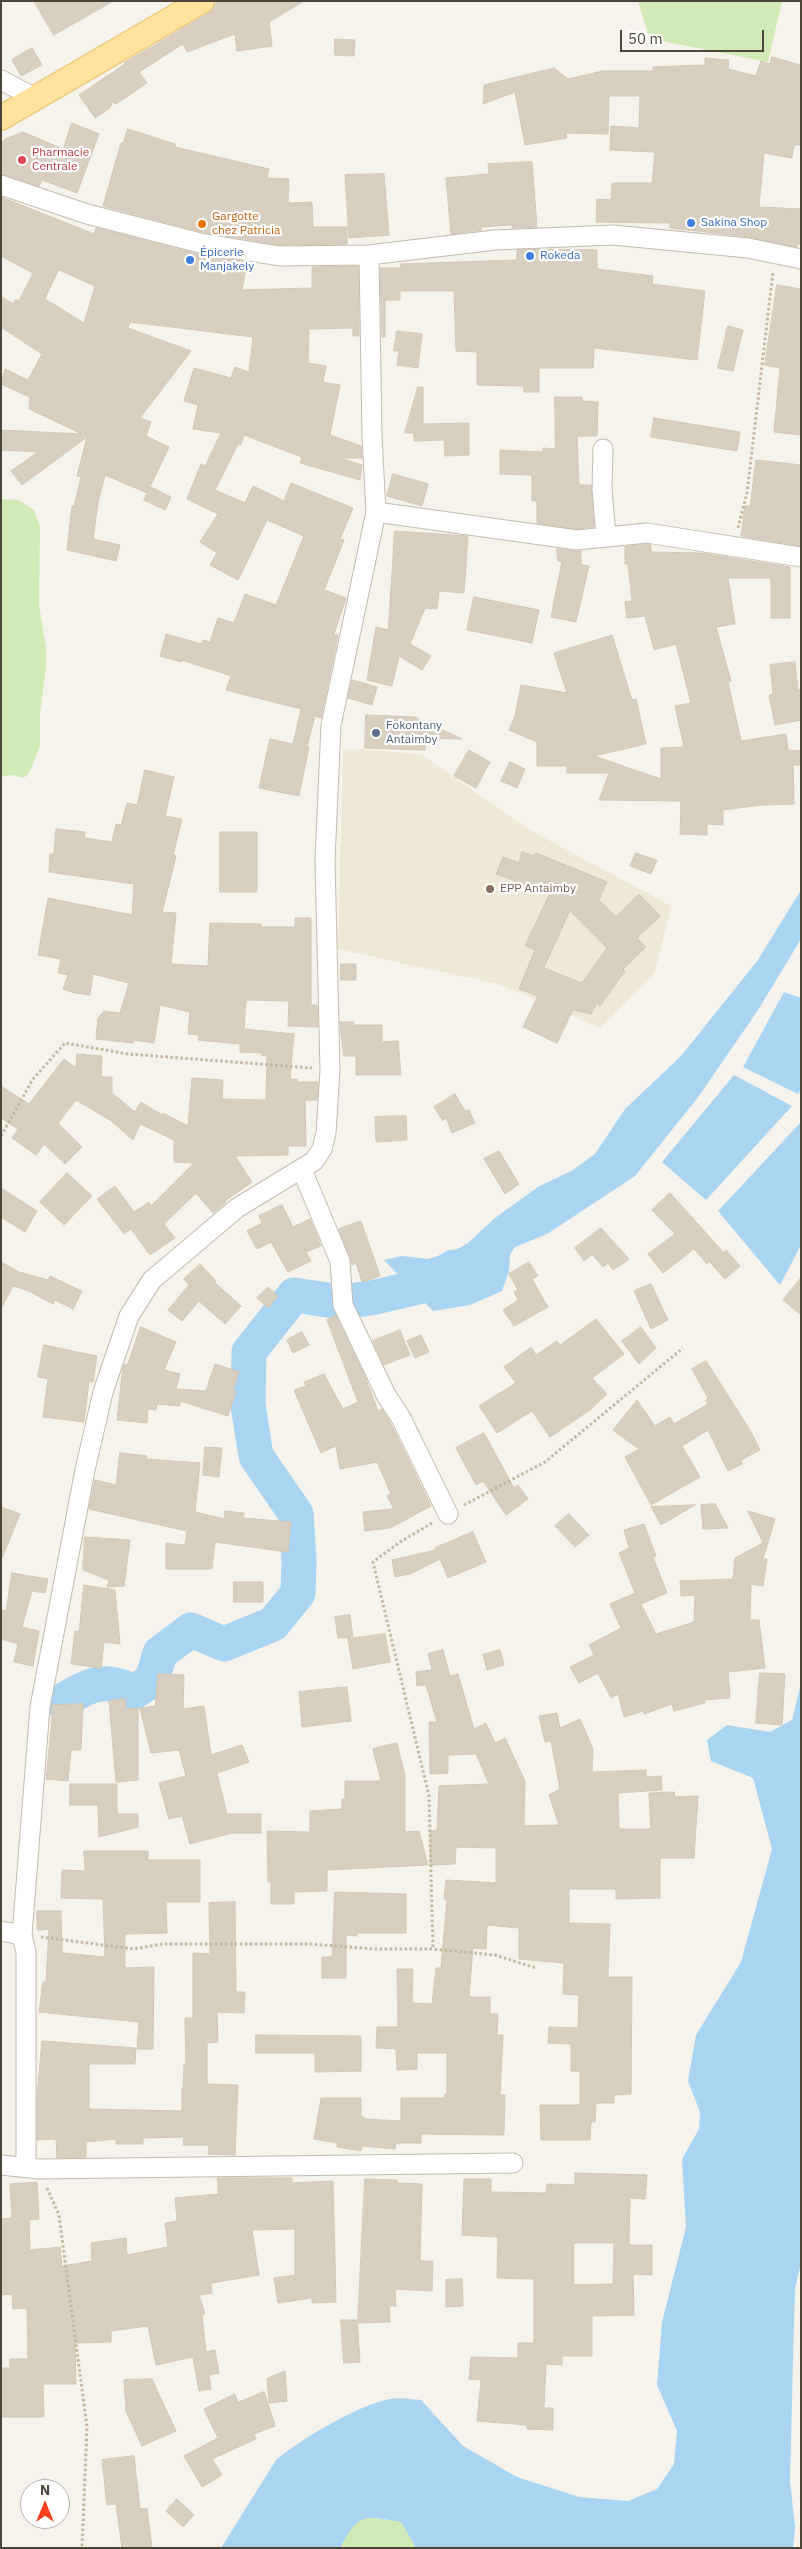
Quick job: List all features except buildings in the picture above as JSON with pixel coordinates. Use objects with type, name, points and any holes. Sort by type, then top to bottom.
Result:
[{"type":"main road","points":[[1,118],[202,1]]},
{"type":"street","points":[[1,80],[34,98]]},
{"type":"street","points":[[1,185],[87,214],[200,243],[279,256],[369,255],[495,240],[613,236],[748,248],[801,259]]},
{"type":"street","points":[[33,2168],[26,1952],[22,1935],[39,1713],[85,1470],[103,1392],[130,1316],[152,1280],[237,1208],[314,1161],[322,1149],[326,1133],[330,1070],[325,860],[331,725],[376,512],[372,436],[369,255]]},
{"type":"street","points":[[603,449],[602,489],[606,536]]},
{"type":"street","points":[[376,512],[577,540],[647,533],[801,557]]},
{"type":"street","points":[[302,1170],[340,1261],[342,1302],[386,1395],[401,1418],[448,1514]]},
{"type":"street","points":[[1,1932],[22,1935]]},
{"type":"street","points":[[1,2165],[33,2168],[513,2163]]},
{"type":"path","points":[[734,546],[747,493],[776,254]]},
{"type":"path","points":[[1,1136],[33,1079],[65,1043],[128,1054],[330,1070]]},
{"type":"path","points":[[433,1948],[429,1796],[373,1562],[400,1542],[544,1462],[682,1348]]},
{"type":"path","points":[[22,1935],[134,1948],[162,1944],[311,1944],[374,1948],[433,1948],[495,1955],[536,1968]]},
{"type":"path","points":[[33,2168],[59,2215],[87,2426],[82,2548]]},
{"type":"shaded area","name":"EPP Antaimby","points":[[343,749],[422,755],[528,829],[671,906],[655,972],[600,1028],[502,985],[338,949]]},
{"type":"green space","points":[[638,1],[782,1],[768,62],[662,41],[652,47]]},
{"type":"green space","points":[[1,499],[18,500],[34,510],[40,526],[39,604],[46,649],[46,667],[40,713],[40,746],[30,771],[24,778],[11,775],[1,777]]},
{"type":"green space","points":[[366,2517],[401,2522],[416,2548],[340,2548],[353,2524]]},
{"type":"water","points":[[801,890],[801,939],[758,1010],[699,1096],[635,1176],[547,1234],[515,1247],[510,1254],[509,1271],[502,1291],[470,1305],[433,1311],[384,1260],[402,1256],[428,1259],[452,1252],[468,1243],[495,1218],[538,1187],[573,1170],[595,1154],[625,1109],[681,1056],[758,960]]},
{"type":"water","points":[[784,992],[801,998],[801,1090],[798,1094],[743,1067]]},
{"type":"water","points":[[734,1075],[792,1106],[706,1200],[662,1162]]},
{"type":"water","points":[[801,1122],[801,1245],[780,1285],[718,1211]]},
{"type":"water","points":[[801,1683],[801,2263],[795,2289],[794,2321],[790,2481],[795,2527],[793,2548],[416,2548],[401,2522],[370,2518],[363,2519],[352,2528],[340,2548],[221,2548],[276,2460],[300,2442],[346,2415],[377,2402],[390,2399],[421,2400],[463,2446],[517,2477],[579,2497],[628,2501],[657,2489],[674,2464],[677,2431],[657,2385],[662,2322],[686,2227],[682,2159],[699,2129],[700,2112],[688,2081],[696,2035],[741,1962],[772,1849],[753,1778],[711,1761],[707,1740],[727,1725],[770,1732],[792,1720]]},
{"type":"waterway","points":[[62,1701],[89,1687],[97,1685],[114,1684],[134,1692],[152,1680],[160,1653],[191,1630],[224,1644],[273,1624],[298,1593],[299,1560],[296,1514],[256,1456],[248,1405],[249,1352],[294,1295],[341,1302],[371,1298],[423,1286],[454,1267]]},
{"type":"place","name":"Pharmacie Centrale","points":[[22,160]]},
{"type":"place","name":"Sakina Shop","points":[[691,223]]},
{"type":"place","name":"Gargotte chez Patricia","points":[[202,224]]},
{"type":"place","name":"Rokeda","points":[[530,256]]},
{"type":"place","name":"Épicerie Manjakely","points":[[190,260]]},
{"type":"place","name":"Fokontany Antaimby","points":[[376,733]]},
{"type":"place","name":"EPP Antaimby","points":[[490,889]]}]
